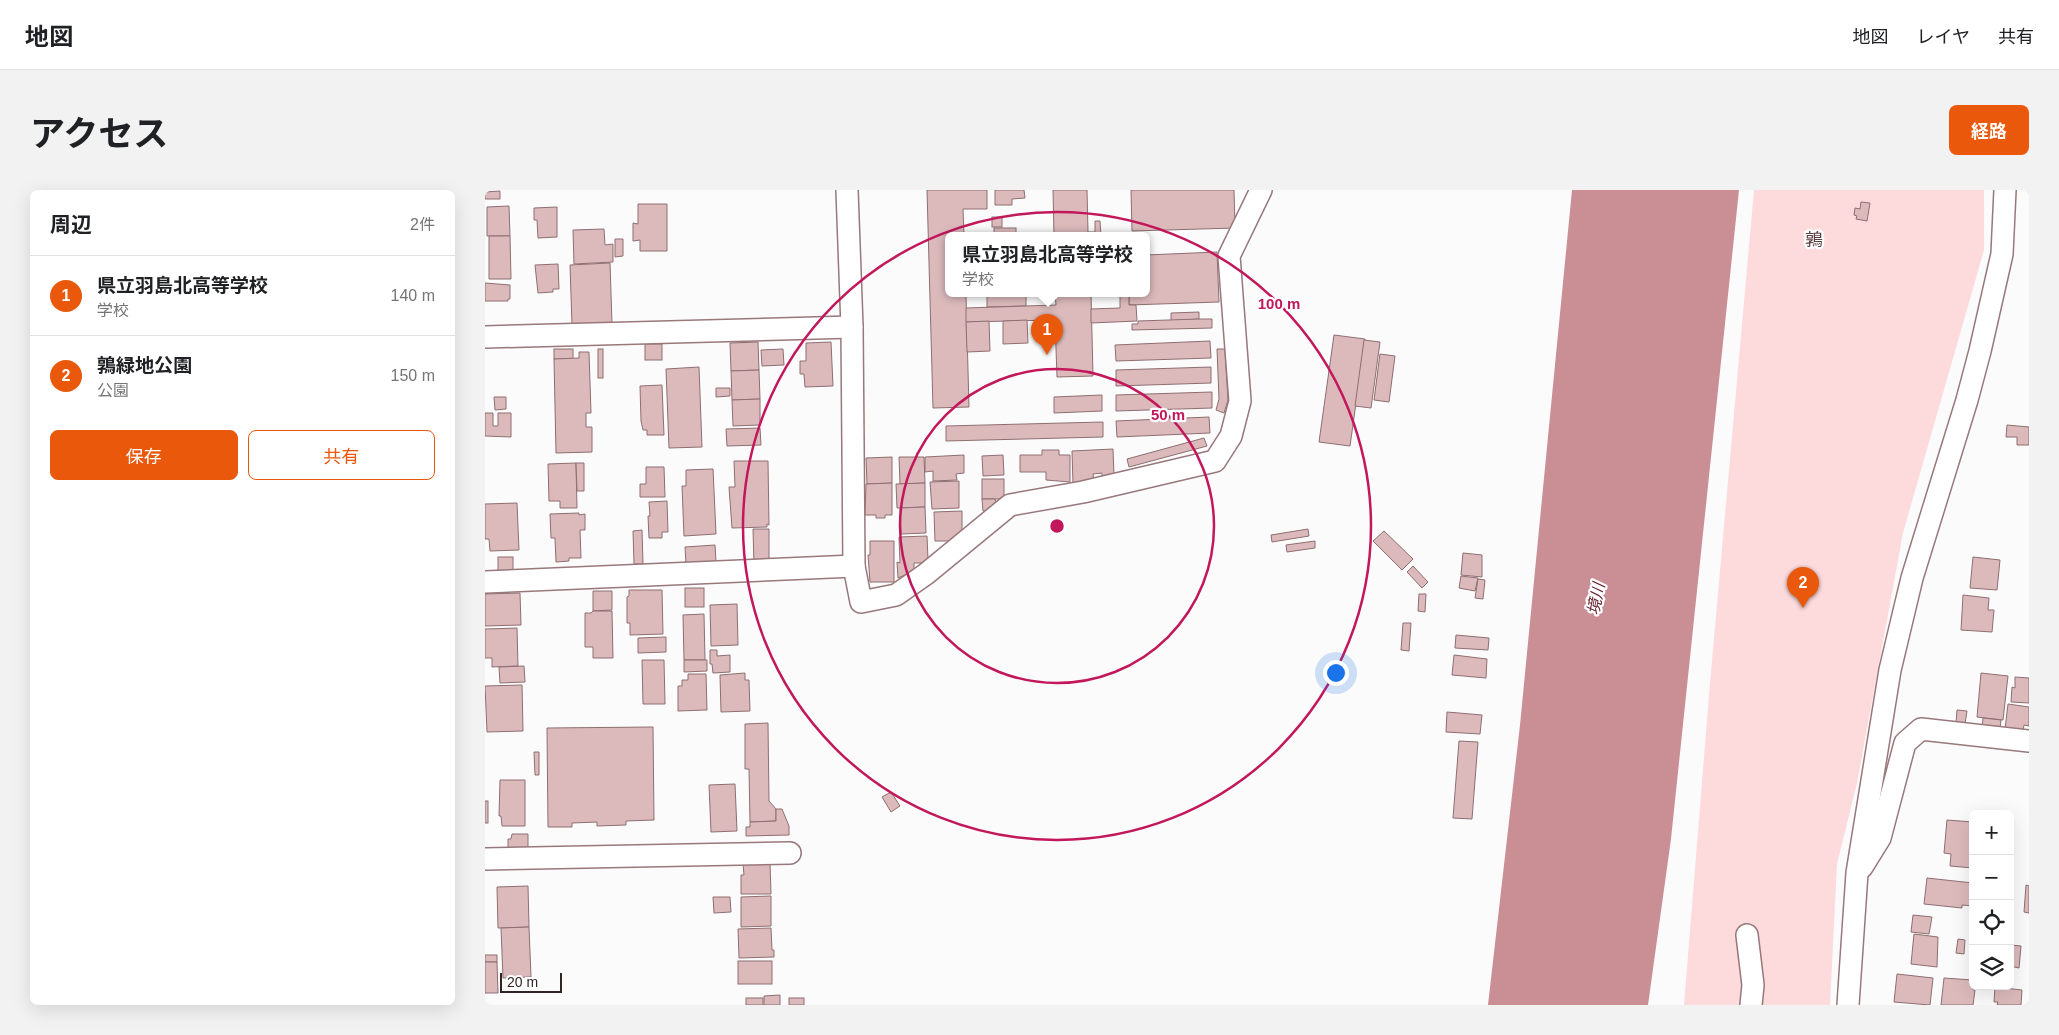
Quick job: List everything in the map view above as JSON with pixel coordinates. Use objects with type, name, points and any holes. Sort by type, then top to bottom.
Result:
[{"type":"street","points":[[847,190],[852,327],[854,566],[861,602],[896,595],[926,574],[1009,505],[1083,492],[1215,461],[1231,436],[1240,401],[1229,256],[1261,190]]},
{"type":"street","points":[[1848,1005],[1857,873],[1890,670],[1912,578],[1967,400],[1980,351],[2002,254],[2005,190]]},
{"type":"street","points":[[485,337],[852,327]]},
{"type":"street","points":[[485,582],[854,566]]},
{"type":"street","points":[[1857,873],[1880,838],[1905,743],[1921,729],[2029,741]]},
{"type":"street","points":[[485,859],[790,852]]},
{"type":"street","points":[[1747,935],[1753,985],[1751,1005]]},
{"type":"shaded area","points":[[1754,190],[1984,190],[1984,250],[1903,533],[1857,783],[1837,864],[1830,1005],[1684,1005],[1710,683]]},
{"type":"water","name":"境川","points":[[1572,190],[1739,190],[1671,839],[1648,1005],[1488,1005],[1520,725]]},
{"type":"building","points":[[927,190],[987,190],[987,209],[963,209],[964,232],[945,232],[945,297],[966,297],[969,407],[933,408]]},
{"type":"building","points":[[995,190],[1024,190],[1025,198],[1012,199],[1012,205],[995,205]]},
{"type":"building","points":[[1053,190],[1087,190],[1088,232],[1054,232]]},
{"type":"building","points":[[1131,190],[1234,190],[1235,228],[1132,231]]},
{"type":"building","points":[[500,191],[500,199],[485,199],[485,192]]},
{"type":"building","points":[[1861,202],[1870,203],[1867,221],[1856,219],[1857,216],[1854,215],[1855,208],[1860,209]]},
{"type":"building","points":[[638,204],[667,204],[667,251],[640,251],[640,240],[633,241],[633,223],[638,224]]},
{"type":"building","points":[[509,206],[510,236],[487,236],[487,207]]},
{"type":"building","points":[[557,207],[557,237],[538,238],[537,220],[534,220],[534,208]]},
{"type":"building","points":[[992,217],[1002,217],[1002,227],[992,227]]},
{"type":"building","points":[[1095,221],[1100,221],[1101,232],[1095,232]]},
{"type":"building","points":[[994,228],[1016,228],[1016,232],[994,232]]},
{"type":"building","points":[[604,229],[605,245],[613,244],[613,262],[574,264],[573,230]]},
{"type":"building","points":[[489,236],[510,236],[511,279],[489,279]]},
{"type":"building","points":[[615,239],[623,239],[623,256],[615,257]]},
{"type":"building","points":[[1217,252],[1219,302],[1129,305],[1129,297],[1150,297],[1150,255]]},
{"type":"building","points":[[610,263],[612,324],[572,325],[570,265]]},
{"type":"building","points":[[558,264],[559,289],[553,289],[553,292],[538,293],[535,265]]},
{"type":"building","points":[[485,283],[510,285],[510,299],[508,301],[485,301]]},
{"type":"building","points":[[987,297],[1026,297],[1026,306],[987,307]]},
{"type":"building","points":[[1055,297],[1091,297],[1093,376],[1057,377],[1055,320],[966,322],[966,308],[1056,305]]},
{"type":"building","points":[[1120,297],[1129,297],[1129,305],[1136,305],[1137,321],[1091,323],[1091,309],[1120,308]]},
{"type":"building","points":[[1199,312],[1199,319],[1171,321],[1171,313]]},
{"type":"building","points":[[1212,319],[1212,328],[1132,330],[1132,324],[1138,324],[1138,321]]},
{"type":"building","points":[[1027,320],[1028,343],[1003,344],[1003,321]]},
{"type":"building","points":[[989,321],[990,351],[967,352],[966,322]]},
{"type":"building","points":[[1334,335],[1365,339],[1350,446],[1319,442]]},
{"type":"building","points":[[1364,340],[1380,342],[1371,408],[1355,406]]},
{"type":"building","points":[[1210,341],[1211,358],[1116,361],[1115,345]]},
{"type":"building","points":[[758,342],[759,370],[731,371],[730,343]]},
{"type":"building","points":[[831,342],[833,386],[805,387],[804,374],[800,374],[800,361],[806,361],[806,343]]},
{"type":"building","points":[[645,344],[662,344],[662,360],[645,360]]},
{"type":"building","points":[[554,349],[573,349],[573,359],[554,359]]},
{"type":"building","points":[[598,349],[603,349],[603,378],[598,378]]},
{"type":"building","points":[[783,349],[784,365],[762,366],[761,350]]},
{"type":"building","points":[[1217,349],[1225,349],[1228,400],[1224,413],[1216,410],[1219,399]]},
{"type":"building","points":[[579,352],[589,352],[591,413],[586,413],[586,427],[592,427],[592,452],[556,453],[554,359],[579,358]]},
{"type":"building","points":[[1380,354],[1395,356],[1389,402],[1374,400]]},
{"type":"building","points":[[699,367],[702,447],[669,448],[666,369]]},
{"type":"building","points":[[1211,367],[1211,383],[1116,386],[1116,370]]},
{"type":"building","points":[[759,370],[760,399],[732,400],[731,371]]},
{"type":"building","points":[[662,385],[664,435],[647,435],[647,430],[643,430],[641,421],[640,386]]},
{"type":"building","points":[[716,388],[730,388],[730,396],[716,397]]},
{"type":"building","points":[[1212,392],[1212,408],[1116,411],[1116,395]]},
{"type":"building","points":[[1102,395],[1102,411],[1054,413],[1054,397]]},
{"type":"building","points":[[494,397],[506,397],[506,409],[495,410]]},
{"type":"building","points":[[760,399],[760,425],[733,426],[732,400]]},
{"type":"building","points":[[485,413],[493,413],[493,426],[498,426],[498,413],[511,413],[511,437],[485,436]]},
{"type":"building","points":[[1209,417],[1210,433],[1117,437],[1116,421]]},
{"type":"building","points":[[1103,422],[1103,437],[946,441],[946,426]]},
{"type":"building","points":[[2007,425],[2029,427],[2029,445],[2017,445],[2017,437],[2006,437]]},
{"type":"building","points":[[760,428],[761,445],[727,446],[726,429]]},
{"type":"building","points":[[1204,438],[1207,446],[1129,467],[1127,459]]},
{"type":"building","points":[[1113,449],[1114,476],[1102,478],[1102,473],[1093,474],[1094,482],[1073,484],[1072,451]]},
{"type":"building","points":[[1042,450],[1059,450],[1059,455],[1070,455],[1070,482],[1046,480],[1046,472],[1020,472],[1020,455],[1042,455]]},
{"type":"building","points":[[964,455],[964,473],[956,474],[957,480],[933,481],[933,471],[925,472],[925,457]]},
{"type":"building","points":[[1003,455],[1004,475],[983,476],[982,456]]},
{"type":"building","points":[[892,457],[892,483],[867,484],[866,458]]},
{"type":"building","points":[[899,457],[924,457],[925,483],[900,484]]},
{"type":"building","points":[[734,461],[768,461],[769,525],[767,524],[767,527],[732,528],[729,487],[735,487]]},
{"type":"building","points":[[576,463],[577,508],[560,508],[560,501],[549,501],[548,464]]},
{"type":"building","points":[[576,463],[584,463],[584,491],[577,491]]},
{"type":"building","points":[[646,467],[664,467],[665,497],[640,497],[640,484],[646,484]]},
{"type":"building","points":[[713,469],[716,534],[684,536],[682,486],[686,486],[686,470]]},
{"type":"building","points":[[982,479],[1004,479],[1004,499],[982,499]]},
{"type":"building","points":[[959,481],[959,508],[932,509],[930,482]]},
{"type":"building","points":[[892,483],[892,515],[885,515],[885,518],[876,518],[876,515],[865,515],[866,484]]},
{"type":"building","points":[[925,483],[925,507],[897,508],[896,484]]},
{"type":"building","points":[[982,499],[995,499],[996,503],[987,511],[983,511]]},
{"type":"building","points":[[667,501],[668,532],[662,532],[662,538],[649,538],[649,502]]},
{"type":"building","points":[[517,503],[519,550],[490,551],[489,539],[485,539],[485,504]]},
{"type":"building","points":[[925,507],[926,533],[901,534],[900,508]]},
{"type":"building","points":[[962,511],[962,536],[955,541],[935,541],[934,512]]},
{"type":"building","points":[[579,513],[579,515],[585,514],[585,530],[580,530],[581,558],[569,558],[569,561],[556,562],[555,538],[551,538],[550,514]]},
{"type":"building","points":[[753,529],[769,529],[769,564],[754,565]]},
{"type":"building","points":[[1308,529],[1309,536],[1272,542],[1271,535]]},
{"type":"building","points":[[642,530],[643,564],[634,564],[633,531]]},
{"type":"building","points":[[1384,531],[1413,559],[1402,570],[1373,541]]},
{"type":"building","points":[[927,536],[928,560],[925,560],[926,563],[914,563],[914,571],[898,578],[897,562],[900,563],[899,537]]},
{"type":"building","points":[[870,541],[894,541],[894,582],[870,582],[868,555],[870,555]]},
{"type":"building","points":[[1315,541],[1315,548],[1287,552],[1286,545]]},
{"type":"building","points":[[715,545],[716,562],[686,564],[685,547]]},
{"type":"building","points":[[1463,553],[1482,555],[1482,577],[1461,575]]},
{"type":"building","points":[[498,557],[513,557],[513,571],[498,571]]},
{"type":"building","points":[[1973,557],[2000,560],[1997,590],[1970,588]]},
{"type":"building","points":[[1413,566],[1428,582],[1422,588],[1407,572]]},
{"type":"building","points":[[1461,576],[1478,578],[1475,591],[1459,588]]},
{"type":"building","points":[[1478,579],[1485,580],[1483,599],[1475,598]]},
{"type":"building","points":[[685,588],[704,588],[704,607],[685,607]]},
{"type":"building","points":[[629,590],[662,590],[663,634],[630,635],[630,623],[627,623],[627,597],[629,596]]},
{"type":"building","points":[[593,591],[612,591],[612,610],[593,611]]},
{"type":"building","points":[[520,593],[521,625],[485,626],[485,594]]},
{"type":"building","points":[[1419,594],[1426,594],[1425,612],[1418,611]]},
{"type":"building","points":[[1963,595],[1989,598],[1988,610],[1994,610],[1992,632],[1961,630]]},
{"type":"building","points":[[737,604],[738,645],[711,646],[710,605]]},
{"type":"building","points":[[612,611],[613,658],[593,658],[593,647],[585,647],[585,613]]},
{"type":"building","points":[[704,614],[705,660],[684,660],[683,615]]},
{"type":"building","points":[[1403,623],[1411,623],[1409,651],[1401,650]]},
{"type":"building","points":[[517,628],[518,666],[492,667],[492,658],[485,658],[485,629]]},
{"type":"building","points":[[1456,635],[1489,638],[1488,650],[1455,648]]},
{"type":"building","points":[[666,637],[666,652],[638,653],[638,638]]},
{"type":"building","points":[[710,650],[717,650],[717,656],[730,655],[730,672],[713,673],[712,664],[710,664]]},
{"type":"building","points":[[1454,655],[1487,659],[1486,678],[1452,675]]},
{"type":"building","points":[[642,660],[664,660],[665,704],[643,704]]},
{"type":"building","points":[[684,660],[707,660],[707,671],[684,672]]},
{"type":"building","points":[[524,666],[525,682],[500,683],[499,667]]},
{"type":"building","points":[[745,673],[745,680],[749,680],[750,711],[721,712],[720,675]]},
{"type":"building","points":[[1981,673],[2008,676],[2003,720],[1977,717]]},
{"type":"building","points":[[688,674],[706,674],[707,710],[678,711],[678,686],[682,686],[682,680],[688,680]]},
{"type":"building","points":[[2015,677],[2029,678],[2029,703],[2011,702],[2012,687],[2015,688]]},
{"type":"building","points":[[522,685],[523,731],[487,732],[485,686]]},
{"type":"building","points":[[2008,704],[2029,707],[2029,726],[2024,725],[2023,731],[2005,729]]},
{"type":"building","points":[[1957,710],[1967,711],[1965,724],[1956,723]]},
{"type":"building","points":[[1447,712],[1482,715],[1480,734],[1446,732]]},
{"type":"building","points":[[1983,718],[2001,720],[2000,729],[1982,728]]},
{"type":"building","points":[[768,723],[769,801],[776,809],[776,821],[750,822],[749,769],[745,769],[745,724]]},
{"type":"building","points":[[653,727],[654,820],[626,821],[626,825],[597,826],[597,822],[572,823],[572,827],[548,827],[547,728]]},
{"type":"building","points":[[1459,741],[1478,742],[1472,819],[1453,818]]},
{"type":"building","points":[[534,752],[539,752],[539,775],[535,775]]},
{"type":"building","points":[[500,780],[525,780],[525,826],[502,826],[501,816],[499,816]]},
{"type":"building","points":[[735,784],[737,831],[711,832],[709,785]]},
{"type":"building","points":[[891,792],[900,806],[891,812],[882,797]]},
{"type":"building","points":[[485,801],[488,801],[488,823],[485,823]]},
{"type":"building","points":[[776,809],[782,809],[789,826],[789,835],[746,836],[746,827],[750,827],[750,822],[776,821]]},
{"type":"building","points":[[1947,820],[1969,822],[1969,868],[1950,866],[1951,854],[1944,853]]},
{"type":"building","points":[[512,834],[528,834],[528,851],[508,851],[508,839],[511,839]]},
{"type":"building","points":[[770,863],[771,894],[741,894],[741,875],[744,875],[743,864]]},
{"type":"building","points":[[1927,878],[1969,883],[1969,906],[1962,905],[1962,908],[1924,904]]},
{"type":"building","points":[[2026,885],[2029,886],[2029,913],[2024,912]]},
{"type":"building","points":[[528,886],[529,927],[498,928],[497,887]]},
{"type":"building","points":[[771,896],[771,926],[741,927],[741,897]]},
{"type":"building","points":[[713,897],[730,897],[731,912],[714,913]]},
{"type":"building","points":[[1913,915],[1932,917],[1929,934],[1911,932]]},
{"type":"building","points":[[529,927],[531,977],[503,978],[501,928]]},
{"type":"building","points":[[771,928],[774,957],[739,958],[738,929]]},
{"type":"building","points":[[1914,934],[1938,937],[1937,967],[1911,964]]},
{"type":"building","points":[[1958,939],[1965,940],[1964,954],[1956,953]]},
{"type":"building","points":[[2014,945],[2021,946],[2019,968],[2014,967]]},
{"type":"building","points":[[485,955],[497,955],[497,962],[485,962]]},
{"type":"building","points":[[738,961],[772,961],[772,984],[738,984]]},
{"type":"building","points":[[485,962],[497,962],[498,993],[485,993]]},
{"type":"building","points":[[1897,974],[1933,978],[1930,1005],[1894,1002]]},
{"type":"building","points":[[1944,978],[1969,980],[1969,990],[1975,990],[1973,1005],[1941,1005]]},
{"type":"building","points":[[1995,990],[2022,990],[2021,1005],[1997,1005],[1998,1002],[1994,1002]]},
{"type":"building","points":[[780,995],[780,1005],[764,1005],[764,996]]},
{"type":"building","points":[[746,998],[763,998],[763,1005],[746,1005]]},
{"type":"building","points":[[789,998],[804,998],[804,1005],[789,1005]]},
{"type":"place","name":"県立羽島北高等学校","points":[[1047,355]]},
{"type":"place","name":"鶉緑地公園","points":[[1803,608]]},
{"type":"district","name":"鶉","points":[[1814,240]]}]
